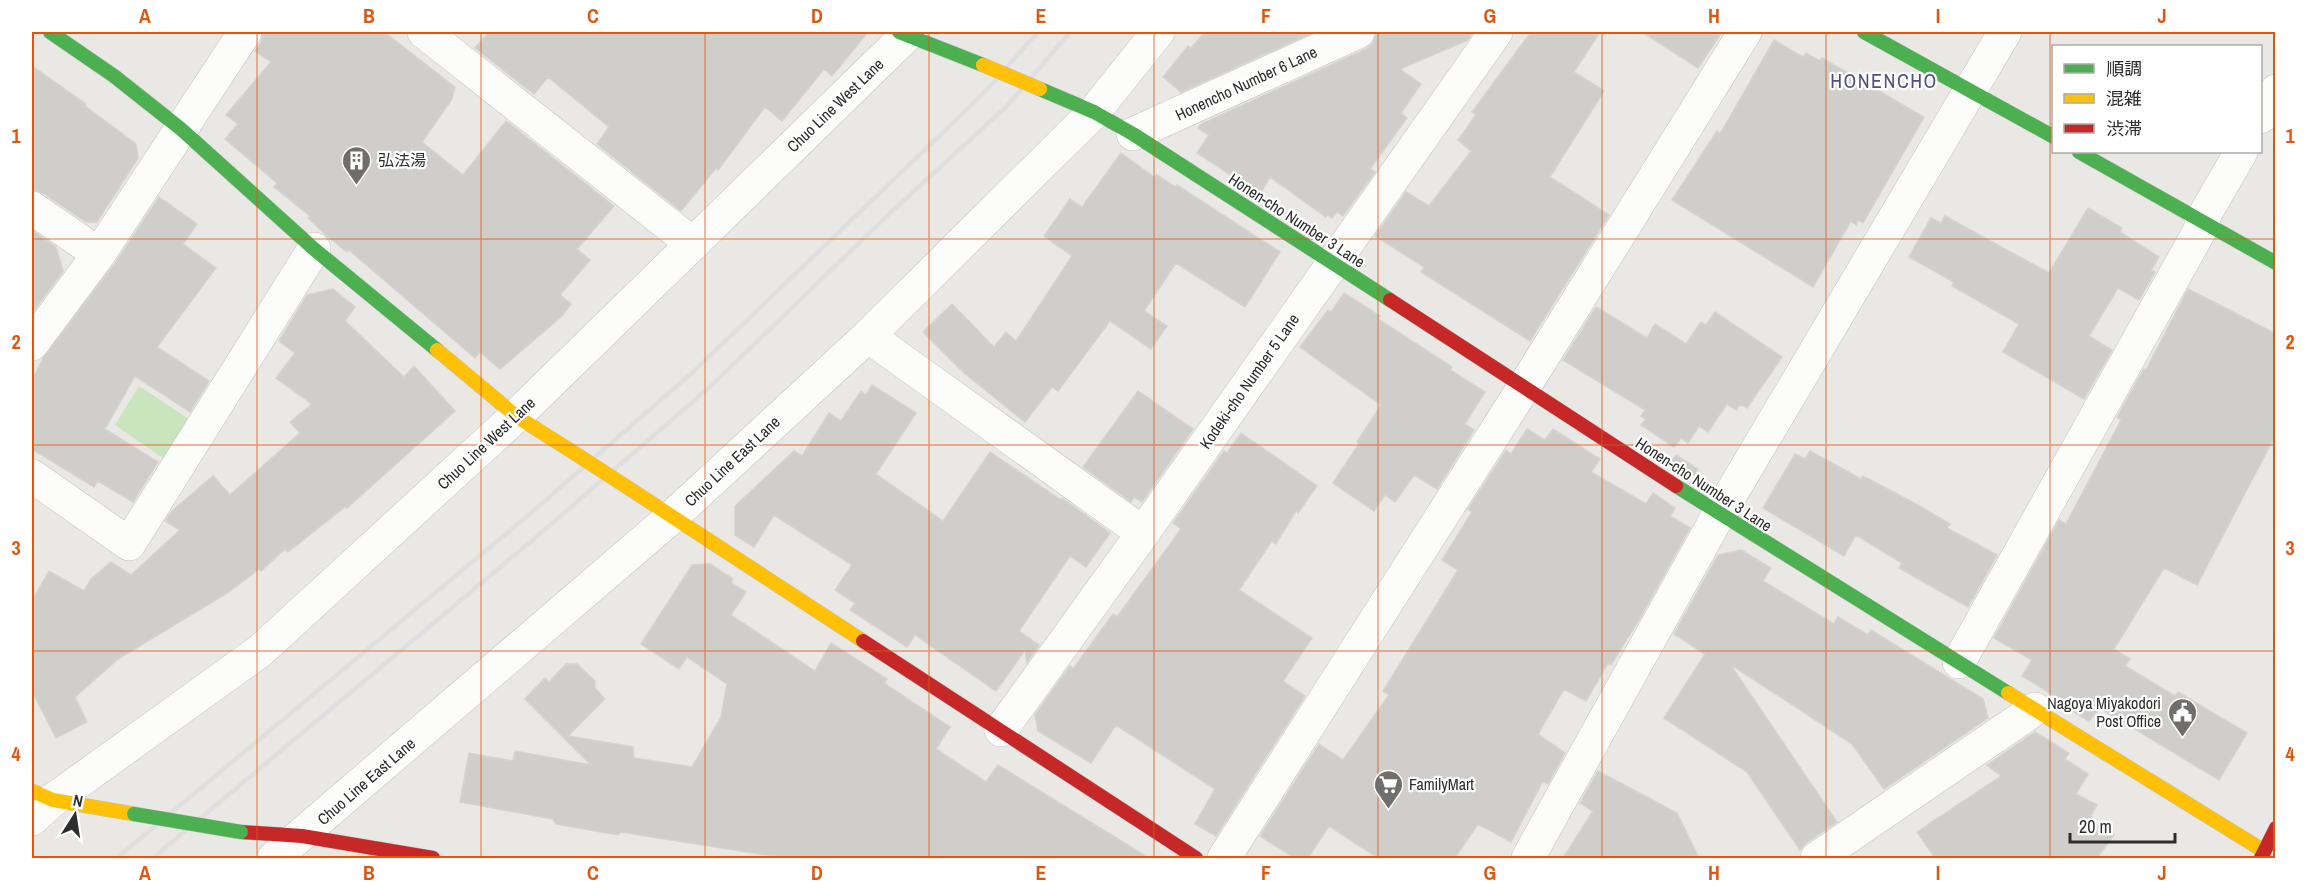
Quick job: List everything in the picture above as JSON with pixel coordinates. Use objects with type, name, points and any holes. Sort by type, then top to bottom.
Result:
[{"type":"street","points":[[50,32],[114,76],[181,129],[314,249],[516,416],[1196,858]]},
{"type":"street","points":[[32,344],[99,254],[245,32]]},
{"type":"street","points":[[424,32],[693,244]]},
{"type":"street","name":"Chuo Line East Lane","points":[[274,858],[673,516],[868,336],[1094,112],[1158,32]]},
{"type":"street","name":"Honencho Number 6 Lane","points":[[1133,134],[1358,32]]},
{"type":"street","name":"Kodeki-cho Number 5 Lane","points":[[1001,730],[1143,533],[1496,32]]},
{"type":"street","points":[[1224,858],[1524,387],[1745,32]]},
{"type":"street","points":[[1864,32],[2052,136]]},
{"type":"street","points":[[1528,858],[1719,514],[2005,32]]},
{"type":"street","name":"Chuo Line West Lane","points":[[39,803],[260,651],[516,416],[905,33]]},
{"type":"street","name":"Honen-cho Number 3 Lane","points":[[905,33],[1094,112],[1133,134],[1719,514],[2035,709],[2262,855]]},
{"type":"street","points":[[2262,114],[2276,91]]},
{"type":"street","points":[[2081,153],[2276,263]]},
{"type":"street","points":[[1959,662],[2240,153]]},
{"type":"street","points":[[32,208],[99,254]]},
{"type":"street","points":[[32,476],[129,544],[314,249]]},
{"type":"street","points":[[868,336],[1143,533]]},
{"type":"street","points":[[1817,858],[2035,709]]},
{"type":"street","points":[[39,803],[134,814],[242,832],[302,836],[434,858]]},
{"type":"street","points":[[2262,855],[2276,828]]},
{"type":"green space","points":[[139,386],[199,426],[173,465],[115,425]]},
{"type":"building","points":[[263,32],[384,32],[455,87],[452,99],[422,142],[463,175],[506,121],[614,206],[577,249],[590,260],[560,295],[571,304],[562,316],[500,369],[480,352],[475,358],[349,250],[347,252],[326,235],[308,218],[310,216],[274,187],[277,183],[225,139],[238,124],[226,115],[271,62],[255,51],[261,42]]},
{"type":"building","points":[[489,32],[868,32],[832,76],[824,69],[782,121],[765,107],[718,170],[716,168],[681,211],[597,144],[609,127],[548,77],[534,94],[475,48]]},
{"type":"building","points":[[1205,32],[1314,32],[1181,92],[1163,77],[1188,46],[1191,48]]},
{"type":"building","points":[[1384,32],[1473,32],[1468,40],[1400,69],[1421,84],[1401,113],[1407,118],[1370,169],[1375,172],[1343,216],[1337,212],[1332,218],[1327,214],[1326,217],[1270,177],[1260,194],[1197,153],[1209,135],[1198,128],[1201,124],[1366,49],[1373,43],[1376,35]]},
{"type":"building","points":[[1531,32],[1600,32],[1574,72],[1604,91],[1550,177],[1609,215],[1530,341],[1421,272],[1424,267],[1375,236],[1406,192],[1429,206],[1471,151],[1458,140],[1476,115],[1472,112]]},
{"type":"building","points":[[1642,32],[1722,32],[1698,68]]},
{"type":"building","points":[[1774,40],[1803,57],[1806,53],[1820,61],[1822,58],[1924,117],[1863,223],[1858,220],[1856,225],[1851,221],[1813,287],[1672,200],[1717,131],[1720,134]]},
{"type":"building","points":[[32,66],[86,104],[85,106],[136,144],[138,158],[97,222],[86,222],[43,193],[32,190]]},
{"type":"building","points":[[1121,153],[1154,177],[1156,174],[1175,187],[1177,185],[1280,252],[1245,307],[1176,263],[1144,311],[1167,326],[1151,349],[1110,321],[1058,391],[1052,387],[1025,422],[964,373],[923,332],[952,304],[994,347],[1006,332],[1016,341],[1072,256],[1044,236],[1070,199],[1082,207]]},
{"type":"building","points":[[159,197],[197,224],[183,244],[216,268],[157,347],[209,381],[190,412],[135,376],[105,429],[158,462],[133,502],[98,481],[94,487],[32,449],[32,380],[44,357],[114,265]]},
{"type":"building","points":[[2088,208],[2122,228],[2120,232],[2159,257],[2151,270],[2155,272],[2139,300],[2118,288],[2089,336],[2112,350],[2084,399],[2003,352],[2019,324],[1952,286],[1954,282],[1909,257],[1931,218],[1941,223],[1945,216],[2049,273]]},
{"type":"building","points":[[32,230],[56,247],[63,271],[32,313]]},
{"type":"building","points":[[333,289],[355,307],[345,321],[404,377],[414,366],[455,411],[347,508],[346,506],[288,552],[285,549],[261,571],[259,569],[229,592],[118,659],[75,697],[87,722],[56,738],[32,691],[32,601],[49,571],[84,591],[91,579],[111,562],[131,575],[180,530],[165,521],[172,511],[213,476],[230,495],[300,433],[290,422],[312,404],[276,378],[295,353],[279,341],[307,295]]},
{"type":"building","points":[[2188,289],[2276,334],[2276,434],[2197,585],[2164,568],[2114,649],[2130,659],[2125,666],[2175,696],[2178,692],[2247,733],[2219,780],[2100,708],[2089,721],[2068,708],[2071,706],[2022,676],[2032,660],[1994,638],[2059,520],[2066,524],[2121,420],[2117,417],[2144,369],[2146,370]]},
{"type":"building","points":[[1344,293],[1380,316],[1378,319],[1452,367],[1450,370],[1485,392],[1465,424],[1474,430],[1437,489],[1414,475],[1395,502],[1385,495],[1374,511],[1333,483],[1381,405],[1300,347],[1328,310],[1331,312]]},
{"type":"building","points":[[1596,307],[1647,338],[1655,324],[1686,344],[1701,322],[1706,325],[1715,312],[1782,357],[1747,408],[1740,404],[1736,410],[1727,404],[1708,432],[1699,426],[1688,443],[1681,438],[1674,447],[1641,425],[1646,419],[1641,416],[1645,410],[1563,360]]},
{"type":"building","points":[[872,385],[916,413],[876,474],[943,521],[990,452],[1061,500],[1062,498],[1110,533],[1086,567],[1070,556],[1019,631],[1039,645],[1027,662],[1025,650],[996,691],[915,635],[907,647],[850,610],[855,603],[835,590],[852,565],[774,515],[754,547],[735,535],[735,506],[794,451],[802,456],[829,413],[841,421],[861,391],[866,395]]},
{"type":"building","points":[[1138,391],[1193,429],[1142,502],[1134,497],[1131,502],[1083,467]]},
{"type":"building","points":[[1527,429],[1545,440],[1553,429],[1600,459],[1591,472],[1646,504],[1653,493],[1675,508],[1670,516],[1690,528],[1640,618],[1611,665],[1608,663],[1586,701],[1564,689],[1538,734],[1565,753],[1548,784],[1543,781],[1511,842],[1478,824],[1455,858],[1378,858],[1329,826],[1308,858],[1295,858],[1260,836],[1319,744],[1343,760],[1389,695],[1383,691],[1458,570],[1442,560],[1472,512],[1468,509],[1506,450],[1511,454]]},
{"type":"building","points":[[1241,433],[1317,486],[1298,513],[1296,511],[1276,544],[1272,541],[1239,590],[1312,638],[1283,681],[1305,696],[1216,836],[1195,824],[1215,789],[1116,725],[1091,763],[1038,731],[1035,715],[1070,666],[1073,669],[1113,614],[1117,617],[1181,529],[1173,523],[1224,451],[1227,453]]},
{"type":"building","points":[[1810,451],[1861,479],[1863,476],[1916,504],[1950,524],[1947,528],[1997,555],[1968,607],[1899,568],[1902,563],[1856,535],[1844,556],[1763,508],[1795,454],[1805,459]]},
{"type":"building","points":[[1676,455],[1698,469],[1694,475],[1672,461]]},
{"type":"building","points":[[1741,550],[1771,568],[1763,581],[1834,624],[1838,617],[1868,635],[1871,630],[1983,699],[1988,718],[1884,789],[1852,744],[1730,664],[1837,822],[1806,843],[1800,850],[1747,772],[1664,718],[1705,654],[1674,634],[1718,555]]},
{"type":"building","points":[[710,564],[733,579],[731,583],[746,592],[731,615],[815,671],[831,643],[887,679],[884,683],[950,727],[936,749],[986,782],[998,765],[1149,858],[785,858],[621,832],[618,835],[556,824],[553,819],[460,802],[469,753],[513,761],[515,751],[591,765],[525,699],[545,678],[549,682],[566,664],[577,664],[595,681],[595,688],[605,699],[568,736],[633,747],[634,758],[692,767],[721,717],[727,684],[687,657],[679,669],[641,644],[692,565]]},
{"type":"building","points":[[2035,732],[2069,753],[2065,759],[2088,774],[2076,794],[2097,805],[2089,819],[2114,835],[2097,858],[1935,858],[1917,832],[2001,776],[1987,765]]},
{"type":"building","points":[[1598,771],[1677,813],[1699,858],[1563,858],[1593,811],[1580,803]]},
{"type":"railway","points":[[117,858],[524,519],[694,371],[983,94],[1038,32]]},
{"type":"railway","points":[[153,858],[541,533],[712,385],[889,214],[1006,107],[1070,32]]},
{"type":"traffic: fast","points":[[50,32],[114,76],[181,129],[314,249],[437,350]]},
{"type":"traffic: fast","points":[[899,32],[983,65]]},
{"type":"traffic: fast","points":[[1864,32],[2052,136]]},
{"type":"traffic: fast","points":[[1040,89],[1094,112],[1133,134],[1390,300]]},
{"type":"traffic: fast","points":[[2081,153],[2276,263]]},
{"type":"traffic: fast","points":[[1676,486],[2008,693]]},
{"type":"traffic: fast","points":[[134,814],[241,832]]},
{"type":"traffic: slow","points":[[983,65],[1040,89]]},
{"type":"traffic: slow","points":[[437,350],[516,416],[579,456]]},
{"type":"traffic: slow","points":[[579,456],[630,489]]},
{"type":"traffic: slow","points":[[630,489],[863,641]]},
{"type":"traffic: slow","points":[[2008,693],[2264,851]]},
{"type":"traffic: slow","points":[[32,791],[53,800],[134,814]]},
{"type":"traffic: jam","points":[[1390,300],[1676,486]]},
{"type":"traffic: jam","points":[[863,641],[1196,858]]},
{"type":"traffic: jam","points":[[2261,858],[2276,828]]},
{"type":"traffic: jam","points":[[241,832],[302,836],[433,858]]},
{"type":"place","name":"弘法湯","points":[[357,186]]},
{"type":"place","name":"Nagoya Miyakodori Post Office","points":[[2182,738]]},
{"type":"place","name":"FamilyMart","points":[[1388,810]]},
{"type":"district","name":"HONENCHO","points":[[1884,80]]}]
